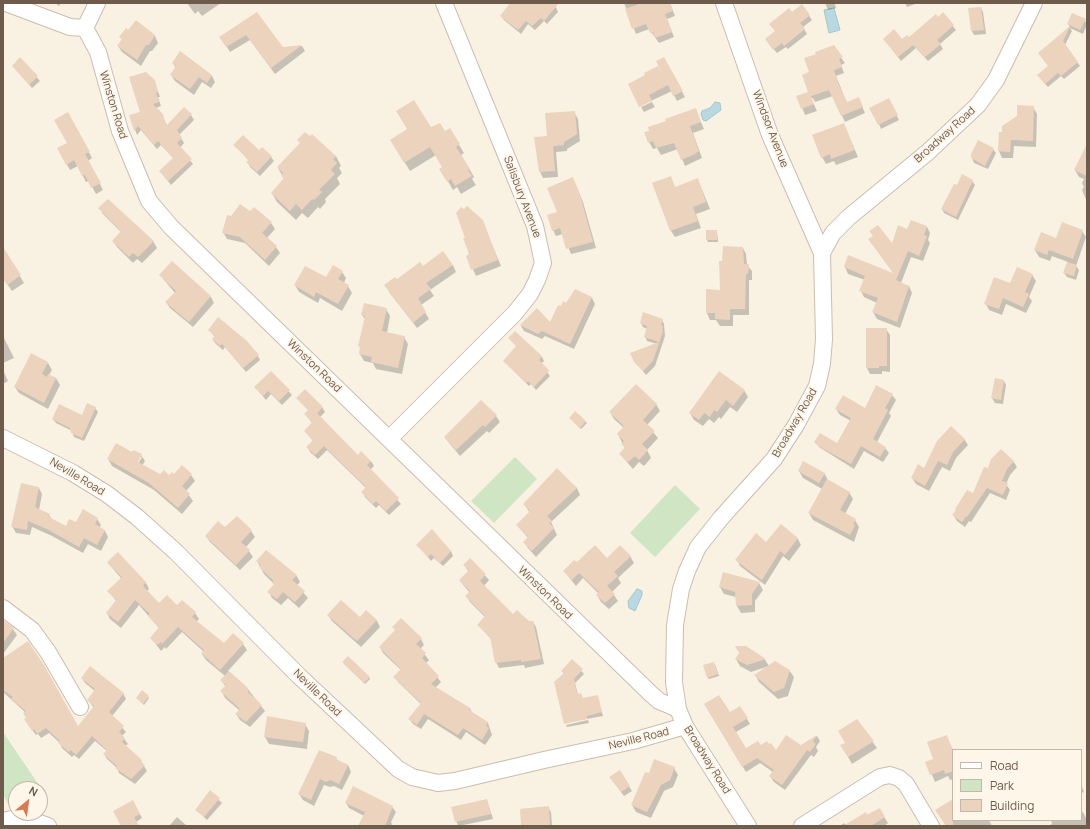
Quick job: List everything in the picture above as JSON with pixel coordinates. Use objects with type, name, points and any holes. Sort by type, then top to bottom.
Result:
[{"type":"street","points":[[6,3],[70,27],[85,28],[97,3]]},
{"type":"street","name":"Salisbury Avenue","points":[[389,439],[514,313],[530,294],[537,280],[542,263],[541,246],[535,226],[444,3]]},
{"type":"street","name":"Windsor Avenue","points":[[724,3],[770,136],[822,252]]},
{"type":"street","name":"Broadway Road","points":[[748,826],[685,726],[678,709],[674,682],[674,625],[681,589],[687,571],[702,541],[774,459],[796,425],[817,386],[822,364],[824,339],[822,252],[833,233],[849,217],[928,152],[978,105],[996,80],[1027,7]]},
{"type":"street","name":"Winston Road","points":[[85,28],[98,52],[120,131],[149,201],[171,228],[650,693],[659,701],[678,709]]},
{"type":"street","name":"Neville Road","points":[[3,438],[73,474],[107,494],[137,518],[176,552],[299,676],[398,769],[412,777],[424,782],[438,783],[455,781],[544,760],[633,742],[685,726]]},
{"type":"street","points":[[3,608],[32,630],[48,652],[80,707]]},
{"type":"street","points":[[802,826],[880,777],[890,775],[899,778],[906,784],[931,826]]},
{"type":"street","points":[[3,821],[16,818],[28,819],[48,826]]},
{"type":"green space","points":[[515,457],[537,479],[494,523],[471,501]]},
{"type":"green space","points":[[675,485],[700,509],[655,557],[630,533]]},
{"type":"green space","points":[[3,732],[36,781],[8,781],[8,804],[3,795]]},
{"type":"water","points":[[834,8],[840,30],[829,33],[824,10]]},
{"type":"water","points":[[715,102],[720,103],[721,110],[706,121],[703,120],[701,114],[702,111],[710,108]]},
{"type":"water","points":[[637,589],[642,591],[642,595],[635,611],[629,608],[628,601]]},
{"type":"building","points":[[510,3],[559,3],[544,21],[541,18],[532,26],[526,21],[518,30],[500,16]]},
{"type":"building","points":[[642,3],[670,3],[673,11],[665,14],[672,32],[655,38],[653,32],[650,33],[646,24],[632,29],[625,9]]},
{"type":"building","points":[[802,4],[810,15],[800,23],[805,29],[784,46],[782,43],[773,50],[765,39],[775,31],[769,24],[789,8],[792,12]]},
{"type":"building","points":[[981,7],[984,30],[971,31],[968,8]]},
{"type":"building","points":[[257,12],[283,47],[302,45],[271,68],[246,35],[226,47],[219,37]]},
{"type":"building","points":[[943,12],[954,25],[937,40],[941,44],[925,57],[913,45],[898,57],[883,39],[894,29],[902,39],[907,35],[909,37],[936,14],[938,17]]},
{"type":"building","points":[[1072,13],[1086,19],[1080,30],[1067,24]]},
{"type":"building","points":[[136,20],[155,35],[149,45],[146,45],[137,60],[117,46],[122,39],[119,37],[126,28],[128,30]]},
{"type":"building","points":[[1070,26],[1063,41],[1078,62],[1061,76],[1058,73],[1045,84],[1037,75],[1048,66],[1038,53]]},
{"type":"building","points":[[834,45],[843,57],[839,59],[842,67],[834,70],[838,83],[847,102],[859,97],[863,107],[841,116],[829,90],[811,96],[814,104],[801,109],[796,96],[808,92],[802,75],[809,72],[804,58]]},
{"type":"building","points":[[180,51],[212,75],[207,83],[199,77],[190,89],[170,75],[176,66],[172,63]]},
{"type":"building","points":[[20,57],[38,76],[29,85],[12,66]]},
{"type":"building","points":[[664,57],[683,91],[673,96],[668,85],[649,95],[652,101],[639,107],[628,84],[645,75],[644,73],[658,66],[664,77],[656,61]]},
{"type":"building","points":[[146,72],[155,80],[158,92],[156,93],[159,102],[153,104],[163,114],[166,126],[184,107],[192,114],[177,130],[182,138],[177,143],[192,159],[168,181],[159,171],[173,158],[158,141],[154,145],[138,126],[134,131],[129,115],[140,112],[129,77]]},
{"type":"building","points":[[889,98],[898,115],[878,125],[869,108]]},
{"type":"building","points":[[414,100],[431,127],[440,123],[445,131],[450,128],[460,144],[456,147],[470,169],[468,170],[472,176],[455,186],[451,179],[447,182],[439,169],[442,167],[430,147],[404,163],[390,140],[407,129],[396,111]]},
{"type":"building","points":[[1017,105],[1034,106],[1033,141],[1011,140],[1010,152],[998,151],[999,132],[1002,132],[1002,126],[1017,116]]},
{"type":"building","points":[[696,108],[701,122],[690,126],[699,151],[695,154],[681,160],[674,143],[656,148],[653,141],[648,143],[644,132],[649,131],[648,127]]},
{"type":"building","points":[[575,111],[577,134],[564,142],[564,145],[553,146],[555,171],[539,172],[534,137],[547,136],[545,113]]},
{"type":"building","points":[[68,112],[90,152],[85,154],[101,183],[91,188],[85,175],[82,176],[74,160],[66,165],[57,148],[67,143],[54,120]]},
{"type":"building","points":[[844,123],[855,150],[831,159],[830,154],[821,158],[812,135]]},
{"type":"building","points":[[305,132],[310,136],[312,134],[336,156],[333,159],[337,163],[331,170],[335,174],[319,190],[322,192],[314,200],[312,199],[302,210],[296,204],[290,211],[271,193],[284,178],[281,176],[283,173],[277,167],[300,143],[297,140]]},
{"type":"building","points":[[243,135],[259,150],[262,147],[272,156],[257,172],[246,162],[249,160],[233,145]]},
{"type":"building","points":[[978,140],[994,148],[985,166],[971,158],[971,154]]},
{"type":"building","points":[[1087,144],[1087,176],[1074,170]]},
{"type":"building","points":[[962,174],[973,180],[956,217],[941,209],[954,184],[957,185]]},
{"type":"building","points":[[671,176],[675,187],[698,178],[706,202],[693,207],[698,221],[670,231],[652,183]]},
{"type":"building","points":[[573,177],[580,195],[593,242],[566,249],[560,228],[552,231],[547,215],[557,212],[547,188]]},
{"type":"building","points":[[108,199],[154,241],[138,257],[133,253],[129,257],[112,241],[121,231],[98,208]]},
{"type":"building","points":[[240,204],[250,211],[254,207],[272,222],[262,233],[277,246],[265,260],[240,237],[222,233],[227,215],[231,216]]},
{"type":"building","points":[[467,206],[483,220],[498,260],[471,270],[466,256],[469,254],[463,238],[465,238],[456,213],[461,207],[464,209]]},
{"type":"building","points":[[911,220],[927,226],[924,235],[927,236],[919,256],[908,251],[896,280],[909,286],[897,322],[872,312],[878,298],[859,291],[865,276],[844,267],[848,255],[893,273],[868,239],[873,236],[869,231],[878,225],[892,243],[898,225],[907,229]]},
{"type":"building","points":[[1062,222],[1083,230],[1073,259],[1049,250],[1047,255],[1034,250],[1041,232],[1056,238]]},
{"type":"building","points":[[706,230],[717,230],[717,240],[706,240]]},
{"type":"building","points":[[723,246],[743,247],[744,264],[749,264],[748,274],[746,274],[745,309],[730,309],[730,320],[715,319],[715,313],[706,313],[706,289],[720,290],[719,261],[722,261]]},
{"type":"building","points":[[3,247],[21,275],[7,285],[3,279]]},
{"type":"building","points":[[443,251],[453,265],[426,283],[431,289],[418,298],[426,312],[413,323],[384,285],[395,277],[397,279],[420,262],[423,266]]},
{"type":"building","points":[[172,261],[211,296],[189,322],[165,302],[176,291],[159,275]]},
{"type":"building","points":[[1067,262],[1077,265],[1074,276],[1063,273]]},
{"type":"building","points":[[333,265],[343,271],[338,279],[349,285],[338,304],[316,292],[314,297],[294,285],[305,266],[326,277]]},
{"type":"building","points":[[1017,267],[1033,274],[1025,292],[1029,294],[1023,307],[1003,298],[999,309],[984,304],[994,277],[1010,283]]},
{"type":"building","points":[[575,289],[592,297],[570,344],[542,331],[538,334],[520,325],[537,308],[550,322],[558,305],[561,306],[563,301],[566,303]]},
{"type":"building","points":[[364,303],[387,308],[382,331],[405,336],[398,368],[371,362],[372,357],[359,354],[360,346],[358,346],[365,316],[361,315]]},
{"type":"building","points":[[643,312],[663,319],[661,325],[663,326],[663,331],[653,361],[643,371],[634,362],[630,353],[659,342],[644,337],[647,326],[640,323]]},
{"type":"building","points":[[218,317],[247,341],[259,355],[243,368],[222,344],[220,346],[212,339],[215,336],[208,330]]},
{"type":"building","points":[[866,328],[887,328],[887,366],[879,366],[879,368],[866,368]]},
{"type":"building","points":[[515,331],[542,356],[539,360],[549,371],[534,387],[528,381],[526,383],[503,361],[516,346],[508,338]]},
{"type":"building","points":[[31,353],[48,362],[42,374],[47,377],[48,374],[56,378],[44,403],[14,387]]},
{"type":"building","points":[[271,371],[290,390],[279,401],[268,391],[263,396],[254,387]]},
{"type":"building","points":[[719,371],[745,390],[733,406],[726,400],[717,412],[714,410],[710,417],[704,413],[699,420],[689,413]]},
{"type":"building","points":[[995,378],[1004,380],[1001,400],[991,398]]},
{"type":"building","points":[[636,384],[657,404],[643,420],[655,431],[642,444],[648,450],[639,460],[635,456],[628,462],[619,454],[625,447],[621,444],[624,441],[617,434],[624,426],[609,412]]},
{"type":"building","points":[[876,385],[893,394],[885,408],[888,410],[873,439],[886,447],[880,457],[861,446],[851,464],[818,446],[814,442],[820,433],[837,443],[851,418],[835,409],[843,395],[865,408]]},
{"type":"building","points":[[305,389],[323,407],[317,413],[358,455],[361,451],[371,461],[367,465],[399,498],[386,511],[376,501],[373,504],[361,492],[366,487],[324,446],[315,455],[306,447],[313,440],[304,431],[312,422],[304,414],[308,410],[296,398]]},
{"type":"building","points":[[481,400],[497,415],[485,427],[483,425],[456,450],[444,437]]},
{"type":"building","points":[[87,403],[96,407],[82,438],[71,433],[70,428],[52,419],[59,404],[82,415]]},
{"type":"building","points":[[575,411],[586,421],[580,428],[569,418]]},
{"type":"building","points":[[951,426],[965,439],[953,452],[947,465],[938,461],[925,486],[911,478],[918,464],[924,468],[937,441]]},
{"type":"building","points":[[116,443],[132,452],[133,450],[142,454],[138,462],[160,474],[164,470],[169,475],[172,472],[174,474],[182,465],[192,474],[182,486],[190,494],[178,508],[149,483],[107,459]]},
{"type":"building","points":[[1001,449],[1014,461],[1007,469],[1002,481],[1008,483],[1003,495],[987,488],[962,522],[952,515],[956,510],[955,509],[967,490],[973,493],[984,467],[988,468],[991,459]]},
{"type":"building","points":[[803,461],[825,473],[819,483],[798,471]]},
{"type":"building","points":[[557,468],[577,488],[547,516],[552,521],[549,523],[554,528],[532,551],[523,542],[528,537],[516,525],[530,511],[523,504]]},
{"type":"building","points":[[827,479],[850,492],[840,510],[856,519],[850,535],[808,513]]},
{"type":"building","points":[[21,483],[39,487],[35,507],[50,514],[49,517],[66,526],[69,519],[76,522],[83,509],[98,518],[95,524],[105,530],[97,545],[84,538],[79,547],[47,529],[28,521],[27,530],[11,527]]},
{"type":"building","points":[[237,516],[252,530],[241,542],[250,550],[236,565],[205,536],[218,521],[225,527]]},
{"type":"building","points":[[781,524],[798,538],[785,555],[780,551],[762,580],[735,560],[756,533],[766,542]]},
{"type":"building","points":[[432,529],[451,551],[440,563],[431,554],[428,557],[416,545]]},
{"type":"building","points":[[595,545],[607,558],[620,545],[631,556],[614,572],[618,576],[607,586],[615,594],[605,603],[596,595],[599,592],[579,573],[572,580],[563,571],[574,560],[577,562]]},
{"type":"building","points":[[266,550],[297,575],[292,580],[305,591],[295,602],[283,592],[277,599],[267,592],[274,584],[272,582],[274,581],[259,567],[261,565],[256,561]]},
{"type":"building","points":[[118,552],[146,582],[143,586],[159,603],[167,595],[177,605],[182,600],[196,612],[192,617],[224,643],[233,633],[244,643],[220,670],[201,653],[204,650],[178,627],[162,644],[161,642],[157,645],[150,638],[159,627],[148,616],[150,614],[135,600],[118,622],[106,613],[116,600],[107,591],[122,577],[107,562]]},
{"type":"building","points":[[470,558],[486,574],[480,581],[513,614],[517,610],[529,621],[533,621],[541,659],[521,662],[521,660],[495,663],[490,637],[477,625],[485,616],[465,596],[470,591],[459,580],[469,570],[463,565]]},
{"type":"building","points":[[723,572],[760,582],[752,594],[752,605],[736,606],[735,592],[719,587]]},
{"type":"building","points":[[341,600],[360,617],[366,610],[377,620],[357,641],[327,615]]},
{"type":"building","points":[[401,618],[422,638],[416,644],[426,653],[422,658],[439,676],[431,684],[470,708],[469,710],[488,722],[486,726],[489,728],[482,740],[463,728],[458,735],[424,714],[417,725],[408,719],[421,703],[393,677],[401,669],[379,647],[395,630],[392,627]]},
{"type":"building","points":[[3,620],[14,628],[3,643]]},
{"type":"building","points":[[28,641],[44,665],[78,726],[94,706],[87,700],[95,689],[81,678],[90,666],[124,693],[109,712],[124,726],[119,732],[125,738],[122,742],[142,760],[141,762],[145,765],[131,779],[115,768],[117,766],[103,754],[107,750],[92,736],[76,755],[71,750],[69,752],[58,743],[60,741],[46,728],[37,734],[34,729],[32,731],[24,719],[26,718],[23,713],[26,711],[11,699],[13,697],[3,690],[3,658]]},
{"type":"building","points":[[735,646],[746,646],[766,659],[747,665],[735,659],[739,653]]},
{"type":"building","points":[[348,656],[370,677],[364,683],[342,662]]},
{"type":"building","points":[[572,659],[583,669],[574,679],[577,694],[581,693],[582,698],[598,695],[602,712],[587,716],[587,719],[564,724],[554,682],[564,673],[561,671]]},
{"type":"building","points":[[775,661],[790,670],[784,688],[774,692],[754,675]]},
{"type":"building","points":[[714,662],[718,674],[707,678],[703,665]]},
{"type":"building","points":[[229,671],[248,688],[248,692],[262,705],[246,722],[235,714],[240,709],[220,691],[226,685],[220,680]]},
{"type":"building","points":[[142,690],[149,696],[143,704],[136,698]]},
{"type":"building","points":[[719,695],[730,712],[740,706],[748,718],[733,727],[746,748],[758,741],[761,745],[767,741],[769,744],[771,743],[776,750],[786,735],[801,745],[817,735],[813,741],[816,744],[810,752],[807,750],[782,785],[769,776],[774,770],[757,758],[742,767],[704,704]]},
{"type":"building","points":[[267,716],[306,723],[303,742],[264,737]]},
{"type":"building","points":[[857,719],[874,741],[848,757],[840,745],[845,743],[838,731]]},
{"type":"building","points":[[947,735],[952,749],[952,771],[945,774],[944,770],[930,775],[925,762],[933,759],[927,742]]},
{"type":"building","points":[[319,750],[337,757],[336,759],[348,765],[339,784],[330,780],[326,782],[320,779],[311,800],[298,794]]},
{"type":"building","points":[[654,759],[675,767],[670,780],[661,785],[647,812],[631,805],[645,772],[649,773]]},
{"type":"building","points":[[620,770],[630,786],[621,792],[609,777]]},
{"type":"building","points":[[353,786],[393,806],[385,826],[358,826],[365,812],[345,803]]},
{"type":"building","points":[[210,790],[220,798],[204,817],[195,810]]},
{"type":"building","points":[[487,799],[491,814],[455,822],[451,807]]},
{"type":"building","points":[[133,800],[140,814],[134,817],[139,826],[121,826],[113,811]]},
{"type":"building","points":[[952,800],[953,826],[946,826],[935,810]]},
{"type":"building","points":[[549,806],[550,825],[521,826],[520,809]]},
{"type":"building","points":[[880,808],[885,817],[871,826],[843,826],[866,812],[867,815]]}]
